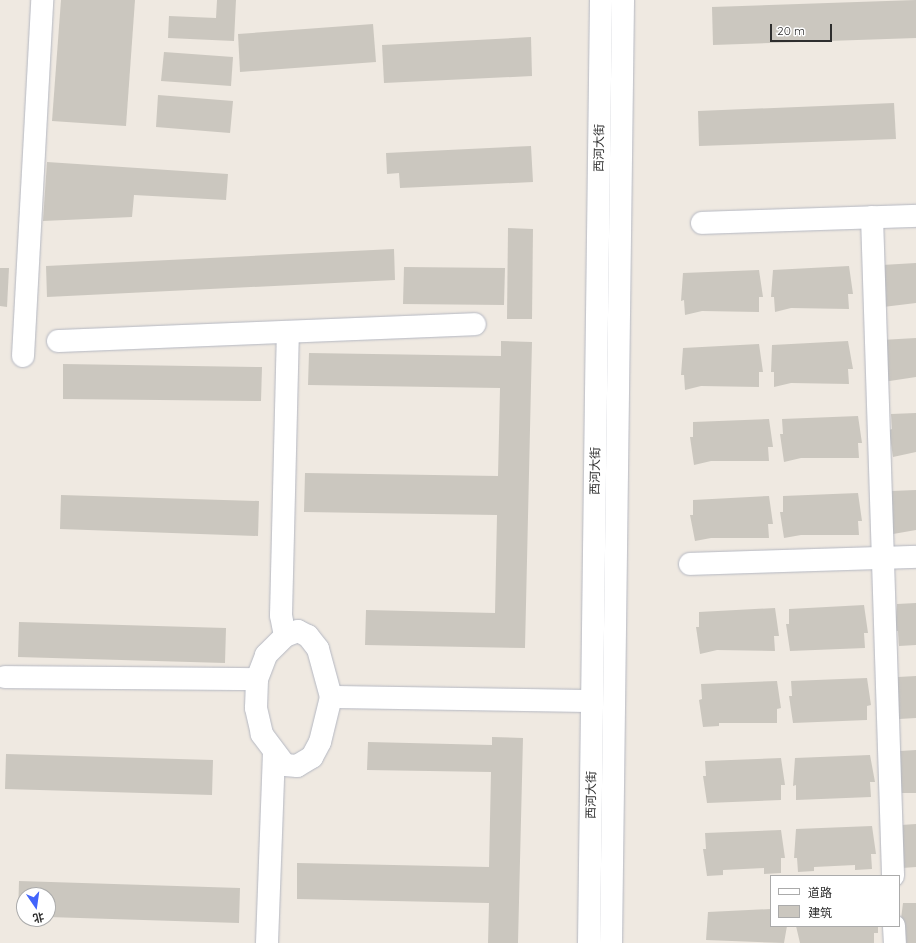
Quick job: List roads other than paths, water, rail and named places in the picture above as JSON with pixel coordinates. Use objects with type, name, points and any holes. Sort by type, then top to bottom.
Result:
[{"type":"street","points":[[23,356],[42,0]]},
{"type":"street","name":"西河大街","points":[[589,943],[601,0]]},
{"type":"street","name":"西河大街","points":[[611,943],[623,0]]},
{"type":"street","points":[[702,223],[916,216]]},
{"type":"street","points":[[872,218],[893,875]]},
{"type":"street","points":[[58,341],[475,324]]},
{"type":"street","points":[[285,636],[281,615],[288,332]]},
{"type":"street","points":[[690,564],[916,557]]},
{"type":"street","points":[[298,631],[308,636],[318,649],[331,697],[328,720],[312,757],[297,766],[286,765],[274,753],[262,734],[256,708],[256,679],[266,655],[285,636],[298,631]]},
{"type":"street","points":[[5,677],[256,679]]},
{"type":"street","points":[[331,697],[592,701]]},
{"type":"street","points":[[267,943],[274,753]]},
{"type":"street","points":[[894,927],[895,943]]}]
